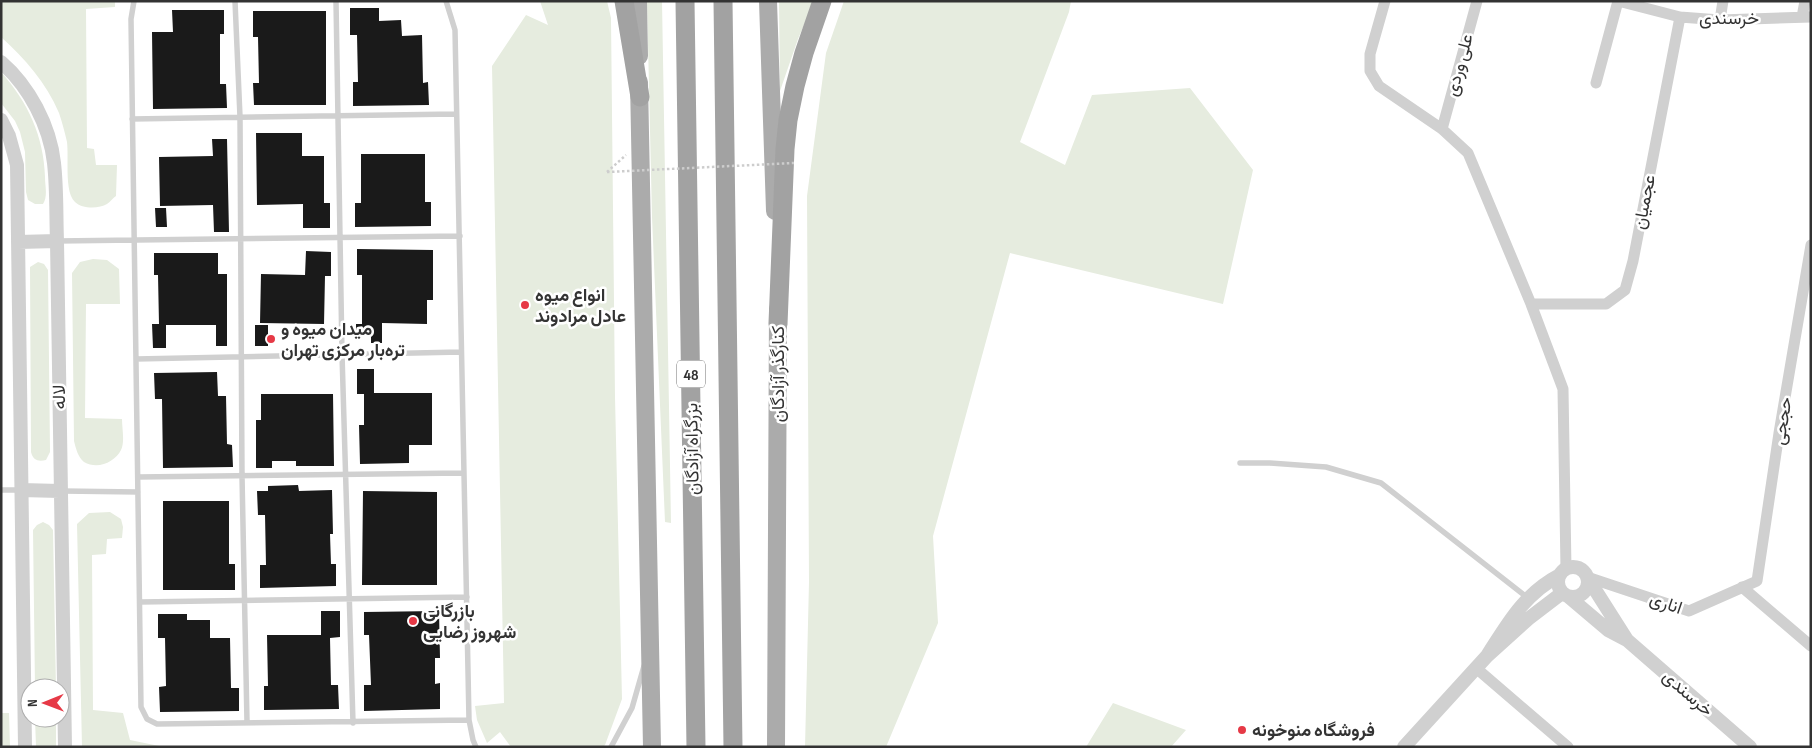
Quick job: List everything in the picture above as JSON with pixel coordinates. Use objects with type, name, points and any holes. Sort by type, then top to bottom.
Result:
[{"type":"highway","points":[[624,1],[640,97]]},
{"type":"highway","name":"بزرگراه آزادگان","points":[[685,1],[696,747]]},
{"type":"highway","name":"بزرگراه آزادگان","points":[[723,1],[733,747]]},
{"type":"highway","points":[[778,324],[785,149],[788,120],[801,62],[822,1]]},
{"type":"main road","points":[[638,1],[652,747]]},
{"type":"main road","name":"کنارگذر آزادگان","points":[[768,1],[778,324],[776,747]]},
{"type":"street","points":[[1385,1],[1370,54],[1370,71],[1379,86],[1442,128],[1468,154],[1531,304],[1563,389],[1563,572],[1558,585],[1566,595],[1608,630],[1627,640]]},
{"type":"street","name":"علی وردی","points":[[1442,128],[1477,1]]},
{"type":"street","points":[[1596,83],[1618,1]]},
{"type":"street","name":"خرسندی","points":[[1618,1],[1653,5],[1680,17],[1720,20],[1806,17]]},
{"type":"street","points":[[1720,20],[1723,1]]},
{"type":"street","points":[[1805,1],[1806,17]]},
{"type":"street","name":"عجمیان","points":[[1531,304],[1606,304],[1625,290],[1633,261],[1680,17]]},
{"type":"street","name":"لاله","points":[[1,62],[24,88],[38,112],[47,135],[54,162],[57,241],[64,747]]},
{"type":"street","points":[[1,120],[9,136],[17,165],[25,747]]},
{"type":"street","points":[[18,242],[57,241]]},
{"type":"street","name":"حججی","points":[[1742,588],[1758,581],[1779,433],[1811,245]]},
{"type":"street","points":[[21,490],[60,491]]},
{"type":"street","points":[[1404,747],[1486,656],[1513,615],[1528,598],[1543,584],[1563,572],[1577,568],[1587,576],[1627,640]]},
{"type":"street","points":[[1486,656],[1528,620],[1566,595],[1579,596],[1588,586],[1587,576]]},
{"type":"street","name":"اناری","points":[[1587,576],[1689,611],[1742,588]]},
{"type":"street","points":[[1742,588],[1811,646]]},
{"type":"street","name":"خرسندی","points":[[1627,640],[1750,747]]},
{"type":"street","points":[[1476,668],[1568,747]]},
{"type":"lane","points":[[134,1],[130,19],[141,707],[147,719],[158,724],[470,720]]},
{"type":"lane","points":[[235,1],[240,117],[242,476],[247,722]]},
{"type":"lane","points":[[336,1],[342,354],[353,723]]},
{"type":"lane","points":[[446,1],[455,30],[463,473],[470,720],[476,747]]},
{"type":"lane","points":[[132,119],[456,114]]},
{"type":"lane","points":[[57,241],[460,236]]},
{"type":"lane","points":[[136,359],[461,352]]},
{"type":"lane","points":[[1240,463],[1326,467],[1381,483],[1528,598]]},
{"type":"lane","points":[[138,477],[463,473]]},
{"type":"lane","points":[[1,490],[21,490]]},
{"type":"lane","points":[[60,491],[138,492]]},
{"type":"lane","points":[[140,602],[467,597]]},
{"type":"lane","points":[[612,747],[632,708],[649,648]]},
{"type":"path","points":[[640,142],[607,172],[794,163]]},
{"type":"shaded area","points":[[1,1],[115,1],[115,7],[86,9],[87,148],[94,149],[96,165],[117,165],[116,196],[107,204],[100,207],[86,207],[75,202],[72,197],[68,183],[67,142],[59,113],[41,81],[1,37]]},
{"type":"shaded area","points":[[540,1],[607,1],[611,18],[615,397],[622,699],[603,747],[511,747],[500,732],[487,743],[477,720],[475,706],[504,703],[492,66],[526,15],[548,25]]},
{"type":"shaded area","points":[[647,1],[662,1],[671,523],[665,522],[652,217]]},
{"type":"shaded area","points":[[779,1],[814,1],[798,39],[780,91]]},
{"type":"shaded area","points":[[844,1],[1071,1],[1069,12],[1020,142],[1065,165],[1092,95],[1190,88],[1253,170],[1223,304],[1010,253],[933,536],[938,623],[886,747],[805,747],[809,582],[807,196],[826,53]]},
{"type":"shaded area","points":[[1,72],[11,83],[27,108],[38,134],[44,162],[46,194],[43,204],[35,204],[28,200],[25,152],[15,121],[1,103]]},
{"type":"shaded area","points":[[93,259],[107,260],[119,269],[120,304],[86,304],[85,418],[122,419],[123,439],[121,450],[115,458],[106,464],[100,465],[84,462],[77,453],[74,441],[72,273],[80,262]]},
{"type":"shaded area","points":[[38,262],[44,264],[48,270],[50,452],[46,460],[41,461],[36,460],[31,452],[30,267]]},
{"type":"shaded area","points":[[110,512],[121,519],[123,527],[122,538],[107,539],[106,554],[92,555],[93,710],[123,713],[130,740],[164,747],[82,747],[77,524],[89,513]]},
{"type":"shaded area","points":[[43,522],[53,530],[56,678],[35,678],[33,530]]},
{"type":"shaded area","points":[[1113,703],[1186,730],[1171,747],[1086,747]]},
{"type":"shaded area","points":[[1,713],[9,713],[10,747],[1,747]]},
{"type":"shaded area","points":[[35,728],[56,728],[56,747],[36,747]]},
{"type":"building","points":[[350,8],[379,8],[379,21],[401,20],[402,36],[422,35],[423,83],[428,82],[429,105],[353,106],[353,82],[358,82],[357,35],[350,35]]},
{"type":"building","points":[[172,10],[224,10],[224,34],[220,34],[220,84],[226,84],[227,108],[153,109],[152,32],[173,32]]},
{"type":"building","points":[[253,11],[326,11],[326,105],[254,105],[253,83],[259,83],[258,37],[253,37]]},
{"type":"building","points":[[256,133],[302,133],[302,156],[324,156],[324,203],[330,203],[330,228],[303,228],[303,204],[257,205]]},
{"type":"building","points":[[212,139],[227,139],[229,232],[214,232],[213,205],[160,206],[159,157],[213,156]]},
{"type":"building","points":[[361,154],[425,154],[425,202],[431,202],[431,226],[355,227],[355,203],[361,203]]},
{"type":"building","points":[[155,208],[166,208],[167,227],[156,227]]},
{"type":"building","points":[[357,249],[433,250],[433,300],[427,300],[427,324],[382,323],[382,343],[371,343],[371,336],[356,336],[356,324],[362,324],[362,275],[357,275]]},
{"type":"building","points":[[306,251],[331,252],[331,276],[325,276],[324,324],[260,323],[261,274],[305,275]]},
{"type":"building","points":[[154,253],[218,253],[218,274],[227,274],[227,346],[216,346],[216,325],[166,325],[166,348],[153,348],[152,324],[159,324],[158,275],[154,275]]},
{"type":"building","points":[[255,325],[268,325],[268,346],[255,346]]},
{"type":"building","points":[[357,369],[374,369],[374,393],[432,393],[432,445],[409,445],[409,463],[360,464],[359,425],[364,425],[364,394],[357,394]]},
{"type":"building","points":[[217,372],[218,396],[226,396],[227,444],[232,445],[233,467],[163,468],[162,399],[155,399],[154,373]]},
{"type":"building","points":[[261,394],[333,394],[334,466],[296,466],[296,461],[272,461],[272,468],[256,468],[256,420],[261,420]]},
{"type":"building","points":[[298,485],[299,491],[332,490],[333,534],[330,534],[331,564],[336,564],[336,586],[260,588],[260,565],[266,565],[265,515],[258,515],[257,491],[268,491],[268,486]]},
{"type":"building","points":[[363,491],[437,492],[437,585],[362,585]]},
{"type":"building","points":[[163,501],[229,501],[229,564],[235,564],[235,590],[163,590]]},
{"type":"building","points":[[321,611],[340,611],[340,637],[330,638],[331,685],[338,685],[339,709],[264,710],[264,686],[268,686],[267,635],[321,635]]},
{"type":"building","points":[[439,611],[440,658],[435,658],[435,684],[440,683],[440,709],[364,711],[364,685],[371,685],[369,635],[364,635],[364,612]]},
{"type":"building","points":[[158,614],[187,614],[187,620],[210,620],[210,638],[230,638],[231,688],[239,688],[239,711],[160,712],[159,687],[166,686],[165,638],[158,638]]},
{"type":"place","name":"انواع میوه عادل مرادوند","points":[[525,305]]},
{"type":"place","name":"میدان میوه و تره‌بار مرکزی تهران","points":[[271,339]]},
{"type":"place","name":"بازرگانی شهروز رضایی","points":[[413,621]]},
{"type":"place","name":"فروشگاه منوخونه","points":[[1242,730]]}]
